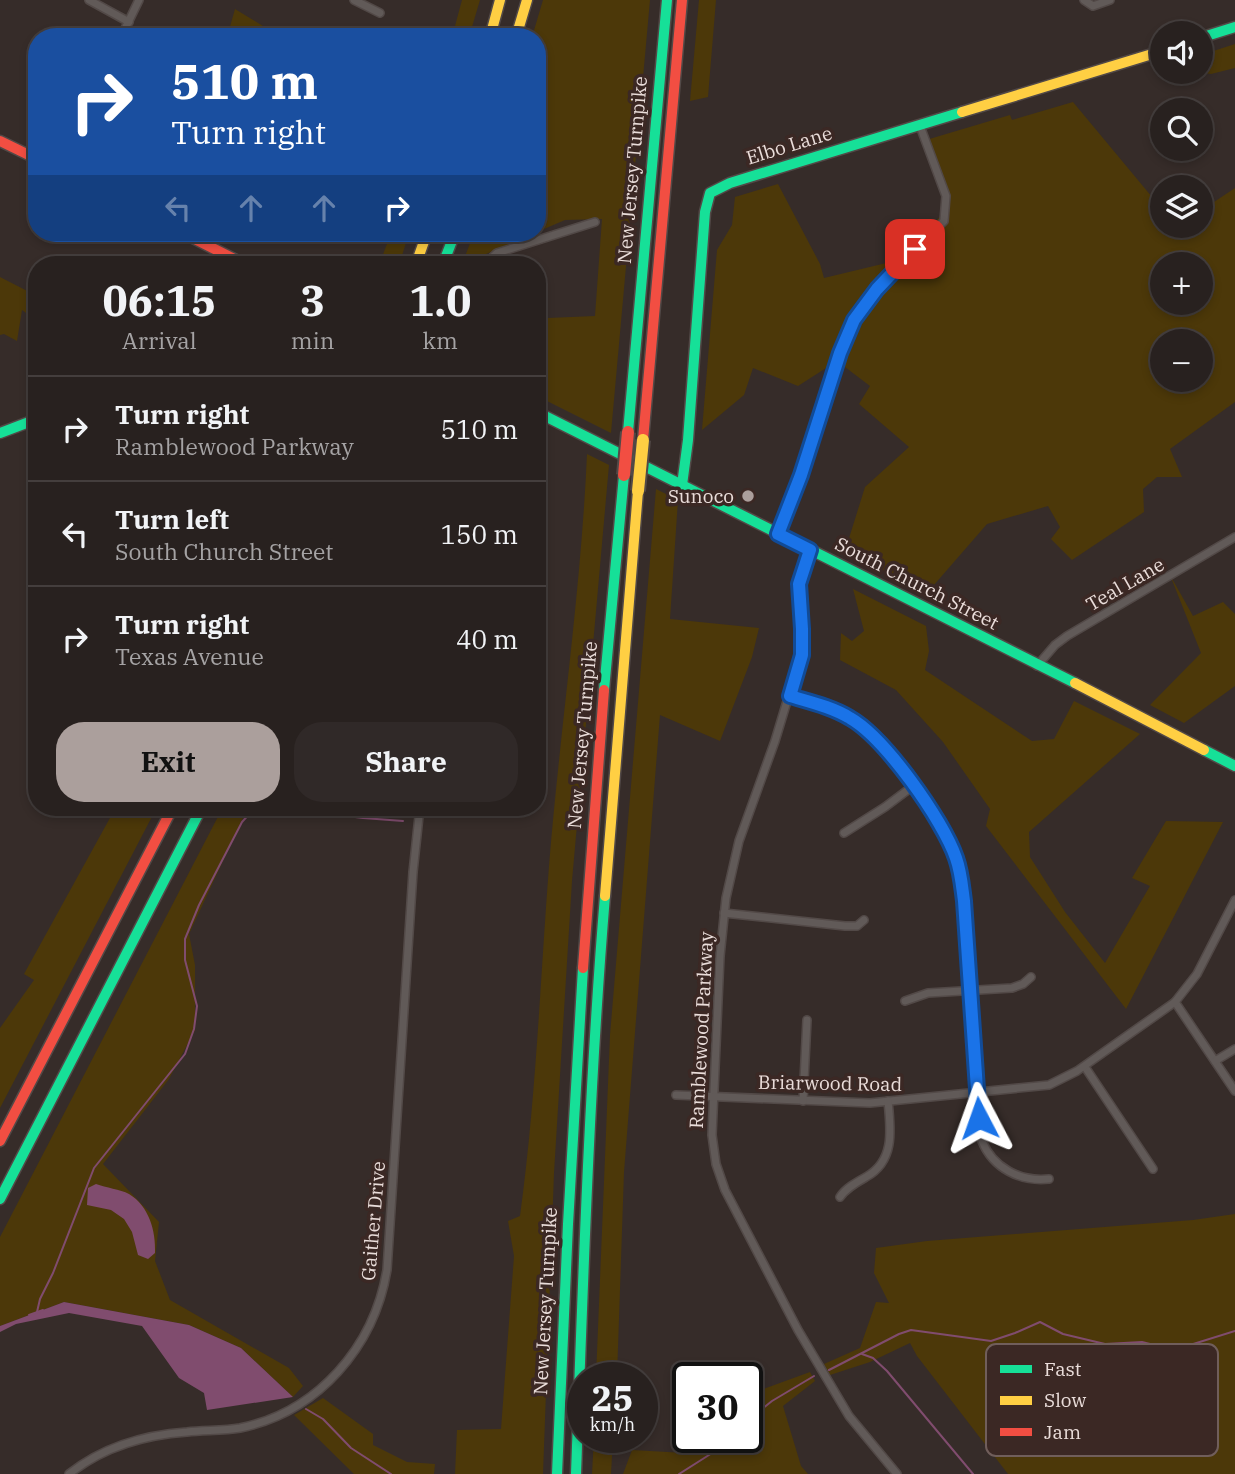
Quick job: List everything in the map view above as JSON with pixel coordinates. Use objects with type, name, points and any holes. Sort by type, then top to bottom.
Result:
[{"type":"main road","points":[[492,28],[500,0]]},
{"type":"main road","points":[[519,28],[527,0]]},
{"type":"main road","name":"New Jersey Turnpike","points":[[557,1474],[563,1307],[581,982],[667,0]]},
{"type":"main road","name":"New Jersey Turnpike","points":[[576,1474],[595,1014],[682,0]]},
{"type":"main road","points":[[1213,34],[1235,27]]},
{"type":"main road","name":"Elbo Lane","points":[[682,485],[688,440],[705,212],[710,193],[730,183],[1150,55]]},
{"type":"main road","points":[[0,141],[28,155]]},
{"type":"main road","points":[[201,242],[228,256]]},
{"type":"main road","name":"South Church Street","points":[[546,417],[962,625],[1235,766]]},
{"type":"main road","points":[[0,433],[28,422]]},
{"type":"main road","points":[[0,1141],[168,816]]},
{"type":"main road","points":[[0,1199],[197,816]]},
{"type":"street","points":[[89,0],[129,22]]},
{"type":"street","points":[[126,28],[139,0]]},
{"type":"street","points":[[354,0],[380,13]]},
{"type":"street","points":[[1084,0],[1093,6],[1111,0]]},
{"type":"street","points":[[778,534],[801,475],[840,353],[854,320],[877,289],[944,221],[946,196],[920,126]]},
{"type":"street","points":[[546,238],[595,222]]},
{"type":"street","points":[[494,256],[532,242]]},
{"type":"street","name":"Teal Lane","points":[[1037,666],[1055,645],[1067,636],[1235,537]]},
{"type":"street","name":"Ramblewood Parkway","points":[[810,550],[799,584],[802,655],[739,841],[723,913],[713,1096],[713,1150],[731,1203],[833,1392],[858,1428],[897,1474]]},
{"type":"street","points":[[790,696],[829,708],[853,719],[889,751],[948,839],[960,869],[982,1141],[994,1161],[1018,1175],[1031,1179],[1049,1179]]},
{"type":"street","points":[[844,833],[913,786]]},
{"type":"street","name":"Gaither Drive","points":[[68,1474],[111,1448],[134,1440],[159,1434],[237,1428],[281,1414],[303,1402],[334,1378],[365,1335],[377,1310],[387,1270],[412,886],[419,816]]},
{"type":"street","name":"Briarwood Road","points":[[676,1095],[803,1101],[888,1101],[1049,1085],[1085,1066],[1175,1002],[1197,974],[1235,900]]},
{"type":"street","points":[[723,913],[845,926],[857,926],[864,920]]},
{"type":"street","points":[[905,1001],[928,993],[1018,986],[1031,977]]},
{"type":"street","points":[[1175,1002],[1235,1091]]},
{"type":"street","points":[[803,1101],[807,1020]]},
{"type":"street","points":[[1214,1061],[1235,1049]]},
{"type":"street","points":[[1085,1066],[1153,1169]]},
{"type":"street","points":[[840,1197],[873,1173],[885,1160],[890,1144],[888,1101]]},
{"type":"shaded area","points":[[462,0],[480,0],[472,28],[454,28]]},
{"type":"shaded area","points":[[543,0],[650,0],[611,433],[546,400],[548,318],[595,316],[602,219],[565,220],[546,228],[546,28],[535,28]]},
{"type":"shaded area","points":[[699,0],[716,0],[708,97],[690,101]]},
{"type":"shaded area","points":[[235,9],[266,28],[230,28]]},
{"type":"shaded area","points":[[1235,44],[1235,68],[1213,74],[1213,51]]},
{"type":"shaded area","points":[[1073,102],[1150,195],[1150,238],[1213,238],[1213,203],[1235,188],[1235,402],[1170,449],[1182,477],[1157,477],[1143,489],[1144,512],[1072,560],[1051,539],[1060,527],[1048,506],[987,524],[927,593],[845,551],[865,487],[909,447],[859,404],[870,386],[837,361],[798,386],[753,368],[744,395],[702,430],[717,250],[732,225],[735,197],[778,184],[820,264],[824,278],[903,259],[949,206],[926,140],[1010,115],[1012,120]]},
{"type":"shaded area","points":[[388,242],[406,242],[402,256],[382,256]]},
{"type":"shaded area","points":[[471,242],[514,242],[481,256],[465,256]]},
{"type":"shaded area","points":[[0,277],[28,291],[28,314],[22,310],[17,341],[4,334],[0,335]]},
{"type":"shaded area","points":[[587,454],[609,465],[572,881],[554,1173],[543,1474],[455,1474],[457,1430],[501,1429],[514,1256],[508,1221],[520,1216],[530,1128],[549,866],[580,557]]},
{"type":"shaded area","points":[[656,489],[678,500],[670,619],[759,628],[752,657],[720,741],[660,715],[624,1172],[618,1362],[597,1362],[610,1035]]},
{"type":"shaded area","points":[[1170,575],[1193,616],[1223,602],[1235,614],[1235,686],[1184,723],[1150,705],[1201,653]]},
{"type":"shaded area","points":[[853,589],[926,626],[929,651],[925,670],[1032,741],[1054,739],[1074,701],[1140,734],[1029,832],[1030,857],[1065,912],[1105,963],[1150,886],[1132,878],[1166,821],[1223,822],[1126,1009],[986,826],[990,809],[943,742],[896,690],[840,660],[841,633],[852,641],[864,631]]},
{"type":"shaded area","points":[[111,816],[152,816],[0,1108],[0,1028],[34,980],[24,974]]},
{"type":"shaded area","points":[[218,816],[244,816],[189,934],[195,965],[195,1030],[169,1079],[103,1164],[159,1222],[155,1261],[170,1300],[289,1368],[303,1386],[293,1397],[241,1348],[189,1325],[64,1302],[0,1326],[0,1237]]},
{"type":"shaded area","points":[[96,1184],[125,1192],[142,1205],[154,1236],[155,1253],[148,1259],[138,1255],[132,1232],[124,1219],[111,1210],[87,1205],[88,1188]]},
{"type":"shaded area","points":[[1235,1214],[1235,1474],[1008,1474],[994,1456],[1218,1456],[1218,1344],[986,1344],[986,1445],[917,1356],[910,1343],[870,1362],[830,1375],[824,1364],[860,1348],[876,1302],[889,1303],[874,1273],[876,1248],[927,1241],[1193,1220]]},
{"type":"shaded area","points":[[64,1302],[189,1325],[241,1348],[293,1397],[207,1410],[204,1393],[179,1378],[142,1326],[69,1313],[16,1324],[0,1332],[0,1326]]},
{"type":"shaded area","points":[[810,1372],[815,1381],[783,1406],[801,1466],[808,1474],[623,1474],[631,1453],[763,1453],[763,1389]]},
{"type":"shaded area","points":[[323,1398],[373,1434],[373,1445],[407,1462],[435,1464],[434,1474],[354,1474],[294,1415]]},
{"type":"shaded area","points":[[593,1453],[612,1453],[611,1474],[592,1474]]},
{"type":"waterway","points":[[37,1312],[94,1168],[185,1054],[194,1029],[197,1006],[185,960],[185,939],[199,905],[247,816]]},
{"type":"waterway","points":[[347,816],[403,821]]},
{"type":"waterway","points":[[29,1315],[43,1310]]},
{"type":"waterway","points":[[829,1370],[911,1330],[991,1341],[1040,1322],[1063,1334],[1105,1344]]},
{"type":"waterway","points":[[1193,1344],[1235,1331]]},
{"type":"waterway","points":[[1105,1344],[1150,1344]]},
{"type":"waterway","points":[[862,1354],[873,1358],[887,1371],[973,1474]]},
{"type":"waterway","points":[[763,1408],[814,1376]]},
{"type":"waterway","points":[[306,1409],[323,1419],[351,1448],[391,1474]]},
{"type":"waterway","points":[[679,1474],[712,1453]]},
{"type":"traffic: fast","points":[[628,432],[667,0]]},
{"type":"traffic: fast","points":[[1213,34],[1235,27]]},
{"type":"traffic: fast","points":[[682,485],[688,440],[705,212],[710,193],[730,183],[962,112]]},
{"type":"traffic: fast","points":[[446,256],[452,242]]},
{"type":"traffic: fast","points":[[546,417],[1075,683]]},
{"type":"traffic: fast","points":[[0,433],[28,422]]},
{"type":"traffic: fast","points":[[604,690],[624,475]]},
{"type":"traffic: fast","points":[[1204,750],[1235,766]]},
{"type":"traffic: fast","points":[[0,1199],[197,816]]},
{"type":"traffic: fast","points":[[576,1474],[591,1112],[605,896]]},
{"type":"traffic: fast","points":[[557,1474],[583,968]]},
{"type":"traffic: slow","points":[[492,28],[500,0]]},
{"type":"traffic: slow","points":[[519,28],[527,0]]},
{"type":"traffic: slow","points":[[962,112],[1150,55]]},
{"type":"traffic: slow","points":[[419,256],[424,242]]},
{"type":"traffic: slow","points":[[638,491],[643,440]]},
{"type":"traffic: slow","points":[[605,896],[638,491]]},
{"type":"traffic: slow","points":[[1075,683],[1204,750]]},
{"type":"traffic: jam","points":[[643,440],[682,0]]},
{"type":"traffic: jam","points":[[0,141],[28,155]]},
{"type":"traffic: jam","points":[[201,242],[228,256]]},
{"type":"traffic: jam","points":[[624,475],[628,432]]},
{"type":"traffic: jam","points":[[583,968],[604,690]]},
{"type":"traffic: jam","points":[[0,1141],[168,816]]},
{"type":"place","name":"Sunoco","points":[[748,496]]},
{"type":"route","points":[[915,249],[864,304],[854,320],[840,353],[789,510],[778,534],[810,550],[799,584],[802,655],[790,696],[829,708],[853,719],[889,751],[943,830],[960,869],[979,1118]]}]
